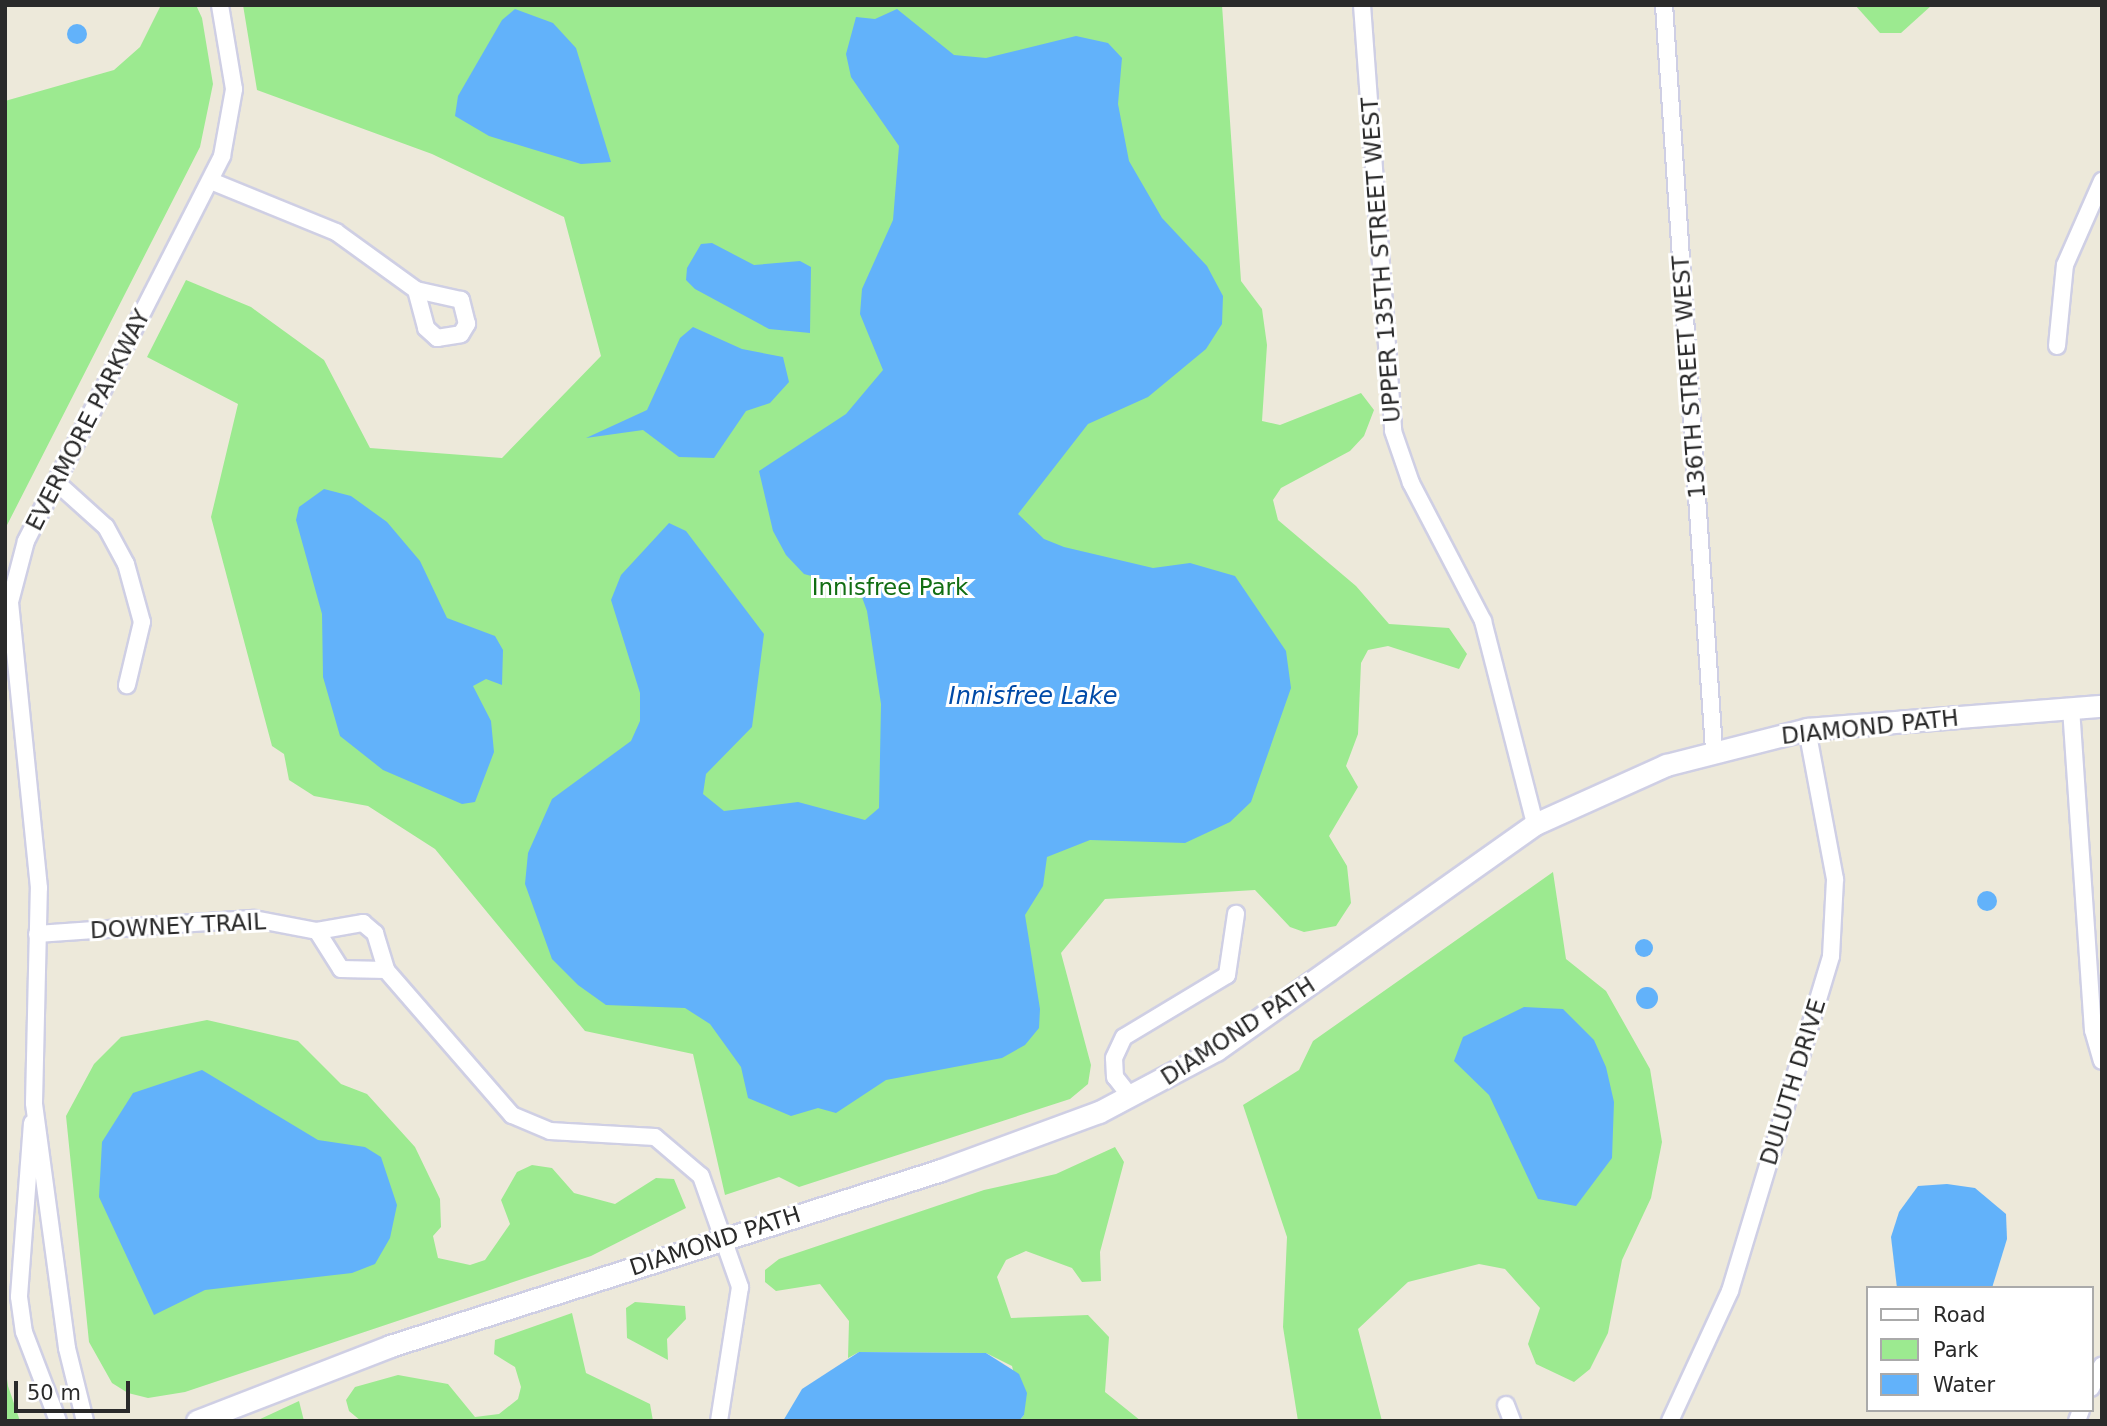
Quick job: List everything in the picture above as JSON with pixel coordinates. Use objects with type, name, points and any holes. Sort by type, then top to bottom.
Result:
[{"type":"street","name":"EVERMORE PARKWAY","points":[[58,1421],[24,1332],[19,1297],[34,1103],[38,888],[9,617],[20,556],[211,181],[227,142],[234,89],[220,5]]},
{"type":"street","name":"UPPER 135TH STREET WEST","points":[[1362,5],[1394,431],[1411,483],[1483,621],[1535,824]]},
{"type":"street","name":"136TH STREET WEST","points":[[1664,5],[1714,749]]},
{"type":"street","points":[[211,181],[336,232],[416,290]]},
{"type":"street","points":[[2057,345],[2065,265],[2102,181]]},
{"type":"street","points":[[56,482],[106,527],[126,564],[142,622],[127,685]]},
{"type":"street","name":"DIAMOND PATH","points":[[197,1421],[364,1355],[1022,1142],[1130,1097],[1216,1050],[1535,824],[1714,749],[1807,729],[2102,706]]},
{"type":"street","points":[[2071,708],[2093,1030],[2102,1061]]},
{"type":"street","name":"DULUTH DRIVE","points":[[1670,1421],[1730,1291],[1831,956],[1835,879],[1807,729]]},
{"type":"street","points":[[1130,1097],[1115,1077],[1114,1058],[1124,1037],[1227,975],[1236,914]]},
{"type":"street","name":"DOWNEY TRAIL","points":[[37,934],[254,919],[317,931],[363,923],[375,933],[386,970],[512,1115],[550,1131],[637,1132],[676,1149],[701,1175],[728,1238],[740,1299],[719,1421]]},
{"type":"street","points":[[317,931],[341,969],[386,970]]},
{"type":"street","name":"EVERMORE PARKWAY","points":[[34,1103],[67,1348],[85,1421]]},
{"type":"street","points":[[2093,1384],[2102,1365]]},
{"type":"street","points":[[1506,1405],[1512,1421]]},
{"type":"green space","points":[[161,5],[196,5],[202,18],[213,84],[200,147],[5,529],[5,101],[114,70],[140,47]]},
{"type":"green space","name":"Innisfree Park","points":[[243,5],[1222,5],[1241,281],[1262,309],[1267,345],[1262,421],[1280,425],[1361,393],[1374,410],[1364,436],[1350,451],[1281,488],[1273,500],[1278,520],[1356,586],[1389,624],[1449,628],[1467,654],[1459,669],[1388,646],[1368,650],[1361,663],[1358,734],[1346,766],[1358,787],[1329,836],[1347,866],[1351,903],[1336,926],[1304,932],[1290,927],[1255,890],[1105,899],[1061,953],[1091,1065],[1088,1084],[1070,1099],[799,1187],[779,1177],[725,1195],[693,1054],[585,1031],[435,849],[368,806],[314,796],[289,780],[284,754],[272,746],[211,517],[238,404],[147,357],[186,280],[251,307],[324,360],[370,448],[502,458],[601,356],[564,217],[432,154],[257,90]]},
{"type":"green space","points":[[1855,5],[1932,5],[1901,33],[1880,33]]},
{"type":"green space","points":[[1553,872],[1566,959],[1606,991],[1650,1069],[1662,1142],[1651,1198],[1622,1260],[1608,1333],[1590,1369],[1574,1382],[1536,1364],[1528,1344],[1540,1308],[1505,1269],[1479,1264],[1408,1282],[1358,1329],[1382,1421],[1298,1421],[1283,1327],[1287,1237],[1243,1105],[1299,1070],[1313,1041]]},
{"type":"green space","points":[[207,1020],[298,1041],[341,1084],[367,1094],[415,1147],[440,1199],[441,1227],[433,1236],[438,1258],[470,1265],[485,1260],[510,1224],[501,1200],[517,1172],[532,1165],[552,1168],[574,1193],[615,1204],[656,1178],[674,1179],[686,1208],[591,1256],[185,1392],[148,1398],[128,1393],[112,1383],[89,1342],[66,1116],[94,1064],[121,1037]]},
{"type":"green space","points":[[1115,1147],[1124,1162],[1100,1252],[1101,1281],[1082,1282],[1072,1268],[1026,1251],[1006,1260],[997,1277],[1011,1318],[1088,1315],[1109,1337],[1105,1392],[1141,1421],[1019,1421],[1024,1415],[1012,1366],[986,1353],[859,1352],[848,1358],[849,1321],[820,1284],[776,1291],[765,1282],[765,1270],[779,1259],[984,1190],[1056,1174]]},
{"type":"green space","points":[[635,1302],[685,1306],[686,1319],[667,1339],[668,1360],[627,1338],[626,1308]]},
{"type":"green space","points":[[572,1313],[586,1373],[650,1404],[653,1421],[361,1421],[349,1411],[346,1400],[355,1387],[398,1375],[448,1384],[475,1417],[499,1414],[518,1399],[521,1387],[515,1367],[494,1354],[495,1340]]},
{"type":"green space","points":[[5,1365],[8,1386],[20,1421],[5,1421]]},
{"type":"green space","points":[[299,1401],[304,1421],[256,1421]]},
{"type":"water","points":[[515,9],[553,23],[576,48],[611,162],[581,164],[489,136],[455,116],[458,96],[502,20]]},
{"type":"water","name":"Innisfree Lake","points":[[897,9],[954,55],[986,58],[1076,36],[1108,43],[1122,58],[1118,104],[1129,161],[1162,218],[1207,266],[1223,296],[1222,324],[1206,349],[1148,397],[1088,424],[1018,514],[1044,539],[1064,547],[1153,568],[1190,563],[1235,576],[1286,651],[1291,688],[1251,802],[1230,822],[1185,843],[1090,840],[1047,857],[1043,886],[1025,915],[1040,1009],[1039,1028],[1025,1045],[1002,1058],[886,1080],[836,1113],[818,1108],[791,1116],[748,1098],[741,1067],[710,1024],[685,1008],[606,1005],[578,985],[552,959],[525,884],[528,853],[552,799],[631,741],[640,721],[640,693],[611,600],[621,575],[669,523],[686,531],[764,634],[752,727],[706,774],[703,794],[724,811],[798,802],[865,820],[879,808],[881,704],[867,611],[859,589],[804,574],[786,555],[773,531],[759,471],[846,414],[883,370],[860,314],[862,289],[893,220],[899,146],[851,77],[846,54],[856,17],[875,19]]},
{"type":"water","points":[[77,24],[84,27],[87,34],[84,41],[77,44],[70,41],[67,34],[70,27]]},
{"type":"water","points":[[712,243],[754,265],[800,261],[811,267],[810,333],[769,329],[695,289],[686,280],[687,268],[701,244]]},
{"type":"water","points":[[693,327],[742,349],[783,357],[789,382],[770,403],[746,411],[714,458],[679,457],[643,430],[586,438],[647,410],[680,338]]},
{"type":"water","points":[[324,489],[351,496],[387,522],[420,561],[447,618],[495,636],[503,650],[502,685],[486,679],[473,686],[491,721],[494,752],[475,802],[462,804],[383,770],[340,736],[323,677],[322,614],[296,520],[299,507]]},
{"type":"water","points":[[1983,891],[1991,891],[1997,901],[1991,911],[1983,911],[1977,905],[1977,897]]},
{"type":"water","points":[[1644,939],[1650,942],[1653,948],[1650,954],[1644,957],[1638,954],[1635,948],[1638,942]]},
{"type":"water","points":[[1647,987],[1655,990],[1658,998],[1655,1006],[1647,1009],[1639,1006],[1636,998],[1639,990]]},
{"type":"water","points":[[1524,1007],[1563,1009],[1594,1040],[1606,1067],[1614,1102],[1612,1158],[1576,1206],[1538,1199],[1489,1095],[1454,1061],[1463,1037]]},
{"type":"water","points":[[202,1070],[318,1140],[365,1147],[381,1157],[397,1205],[390,1238],[375,1264],[352,1273],[205,1290],[154,1315],[99,1197],[102,1142],[133,1093]]},
{"type":"water","points":[[1947,1184],[1975,1188],[2006,1214],[2007,1239],[1993,1286],[1897,1286],[1891,1237],[1899,1212],[1918,1186]]},
{"type":"water","points":[[859,1352],[986,1353],[1019,1374],[1027,1393],[1024,1415],[1019,1421],[783,1421],[802,1389]]}]
